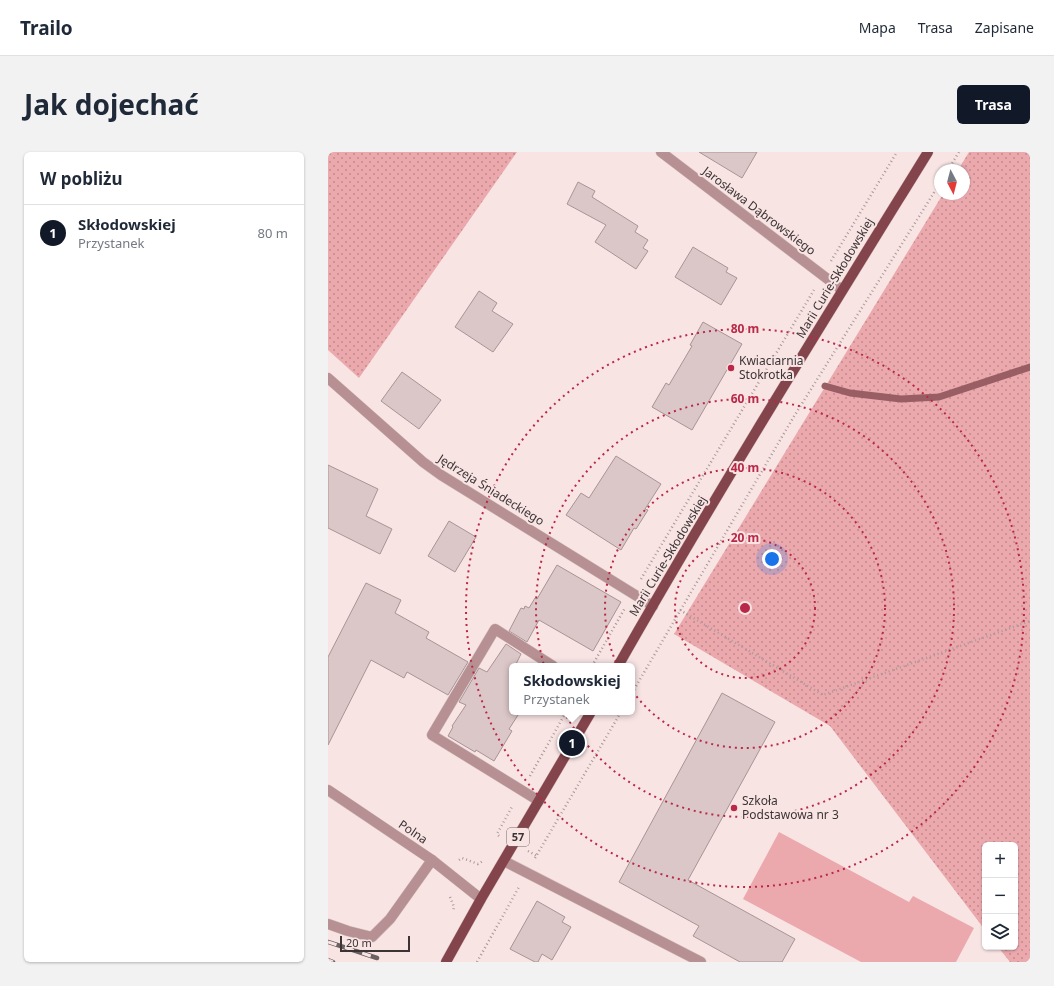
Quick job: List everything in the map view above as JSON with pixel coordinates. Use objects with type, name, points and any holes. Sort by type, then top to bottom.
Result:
[{"type":"main road","name":"Marii Curie-Skłodowskiej","points":[[620,663],[842,290],[928,152]]},
{"type":"main road","name":"57","points":[[446,962],[481,899],[589,715]]},
{"type":"street","name":"Jarosława Dąbrowskiego","points":[[661,152],[842,290]]},
{"type":"street","name":"Jędrzeja Śniadeckiego","points":[[328,378],[423,462],[441,475],[653,606]]},
{"type":"street","points":[[539,801],[432,735],[495,629],[548,663]]},
{"type":"street","name":"Polna","points":[[328,790],[432,860],[481,899]]},
{"type":"street","points":[[328,924],[372,937],[390,919],[432,860]]},
{"type":"street","points":[[504,861],[701,962]]},
{"type":"path","points":[[594,663],[653,558],[897,152]]},
{"type":"path","points":[[952,164],[959,152]]},
{"type":"path","points":[[635,687],[793,418],[934,192]]},
{"type":"path","points":[[680,610],[823,695],[1030,620]]},
{"type":"path","points":[[477,962],[619,715]]},
{"type":"shaded area","points":[[328,152],[517,152],[359,378],[328,350]]},
{"type":"shaded area","points":[[969,152],[1030,152],[1030,962],[1010,962],[1000,950],[1018,950],[1018,842],[982,842],[982,926],[830,726],[674,634],[939,200],[970,200],[970,164],[962,164]]},
{"type":"shaded area","points":[[779,832],[909,902],[913,896],[974,928],[956,962],[861,962],[743,899]]},
{"type":"building","points":[[699,152],[757,152],[742,178]]},
{"type":"building","points":[[578,182],[595,191],[592,197],[638,226],[635,232],[648,240],[643,248],[648,251],[636,269],[595,242],[606,225],[567,204]]},
{"type":"building","points":[[693,247],[728,268],[726,272],[737,278],[721,305],[675,277]]},
{"type":"building","points":[[479,291],[497,303],[492,311],[513,324],[493,352],[455,327]]},
{"type":"building","points":[[703,322],[742,344],[692,430],[652,407],[666,383],[669,385],[692,346],[690,345]]},
{"type":"building","points":[[402,372],[441,400],[419,429],[381,401]]},
{"type":"building","points":[[616,456],[661,484],[645,509],[648,510],[636,529],[634,528],[621,550],[566,515],[581,493],[589,498]]},
{"type":"building","points":[[328,465],[378,489],[366,516],[392,529],[380,554],[328,528]]},
{"type":"building","points":[[449,521],[476,537],[455,572],[428,556]]},
{"type":"building","points":[[557,565],[621,602],[593,651],[539,620],[527,642],[509,631],[521,608],[524,609],[525,606],[529,608],[535,598],[537,599]]},
{"type":"building","points":[[366,583],[401,600],[395,613],[429,632],[426,638],[468,662],[448,695],[407,672],[404,678],[371,660],[328,745],[328,657]]},
{"type":"building","points":[[506,644],[521,654],[516,663],[509,663],[509,715],[518,715],[509,729],[512,731],[494,761],[448,736],[453,727],[452,726],[466,705],[459,702],[479,668],[487,672]]},
{"type":"building","points":[[722,693],[775,722],[688,880],[795,939],[782,962],[740,962],[693,936],[699,926],[619,882]]},
{"type":"building","points":[[537,901],[565,917],[562,922],[571,927],[552,960],[542,954],[538,962],[535,962],[510,949]]},
{"type":"waterway","points":[[825,386],[850,393],[901,399],[939,397],[1030,367]]},
{"type":"railway","points":[[328,942],[377,958]]},
{"type":"railway","points":[[328,960],[333,962]]},
{"type":"place","name":"Kwiaciarnia Stokrotka","points":[[731,368]]},
{"type":"place","name":"Skłodowskiej","points":[[572,743]]},
{"type":"place","name":"Szkoła Podstawowa nr 3","points":[[734,808]]}]
